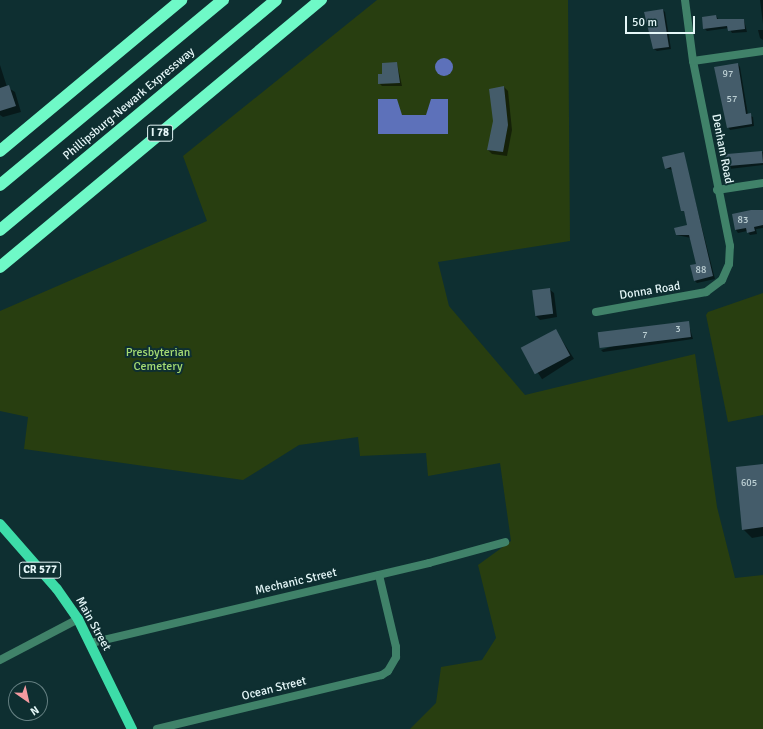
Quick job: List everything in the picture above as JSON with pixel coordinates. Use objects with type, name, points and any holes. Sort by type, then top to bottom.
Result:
[{"type":"highway","points":[[0,151],[181,0]]},
{"type":"highway","name":"Phillipsburg-Newark Expressway","points":[[0,185],[223,0]]},
{"type":"highway","name":"Phillipsburg-Newark Expressway","points":[[0,230],[276,0]]},
{"type":"highway","name":"I 78","points":[[0,267],[321,0]]},
{"type":"main road","name":"Main Street","points":[[0,524],[57,589],[78,619],[132,729]]},
{"type":"street","name":"Denham Road","points":[[685,0],[693,61],[730,255],[722,280],[706,292]]},
{"type":"street","points":[[693,61],[763,51]]},
{"type":"street","points":[[717,190],[763,183]]},
{"type":"street","name":"Donna Road","points":[[596,312],[706,292]]},
{"type":"street","name":"Mechanic Street","points":[[91,643],[379,575],[505,542]]},
{"type":"street","name":"Ocean Street","points":[[157,729],[382,675],[393,666],[396,647],[379,575]]},
{"type":"street","points":[[0,660],[78,619]]},
{"type":"green space","name":"Presbyterian Cemetery","points":[[377,0],[568,0],[570,241],[438,262],[449,306],[525,395],[695,354],[717,507],[735,578],[763,575],[763,729],[410,729],[436,703],[441,667],[482,660],[496,638],[478,565],[511,541],[500,463],[428,476],[426,453],[360,456],[358,437],[299,445],[243,480],[24,449],[28,417],[0,411],[0,311],[207,221],[183,156]]},
{"type":"green space","points":[[763,293],[763,415],[728,422],[706,315],[708,312]]},
{"type":"water","points":[[444,58],[450,61],[453,67],[450,73],[444,76],[438,73],[435,67],[438,61]]},
{"type":"water","points":[[378,99],[397,99],[402,115],[426,115],[431,99],[448,99],[448,134],[378,134]]},
{"type":"building","points":[[663,9],[669,47],[653,49],[644,12]]},
{"type":"building","points":[[716,15],[717,19],[744,19],[745,29],[728,31],[727,26],[703,29],[702,17]]},
{"type":"building","points":[[397,62],[400,83],[378,84],[378,74],[382,74],[382,63]]},
{"type":"building","points":[[738,63],[746,114],[751,113],[752,124],[727,128],[714,67]]},
{"type":"building","points":[[9,85],[16,106],[0,111],[0,88]]},
{"type":"building","points":[[504,86],[508,125],[503,152],[487,150],[493,121],[489,89]]},
{"type":"building","points":[[762,151],[763,163],[725,166],[724,154]]},
{"type":"building","points":[[684,152],[713,276],[694,281],[690,265],[696,264],[689,235],[676,235],[674,228],[687,225],[684,211],[681,211],[671,167],[665,169],[662,157]]},
{"type":"building","points":[[751,210],[763,210],[763,225],[754,227],[755,231],[747,233],[746,228],[735,230],[732,214]]},
{"type":"building","points":[[550,288],[553,314],[535,316],[532,290]]},
{"type":"building","points":[[689,321],[691,337],[600,348],[598,332]]},
{"type":"building","points":[[556,329],[570,355],[535,374],[521,348]]},
{"type":"building","points":[[763,464],[763,527],[742,530],[736,467]]}]
